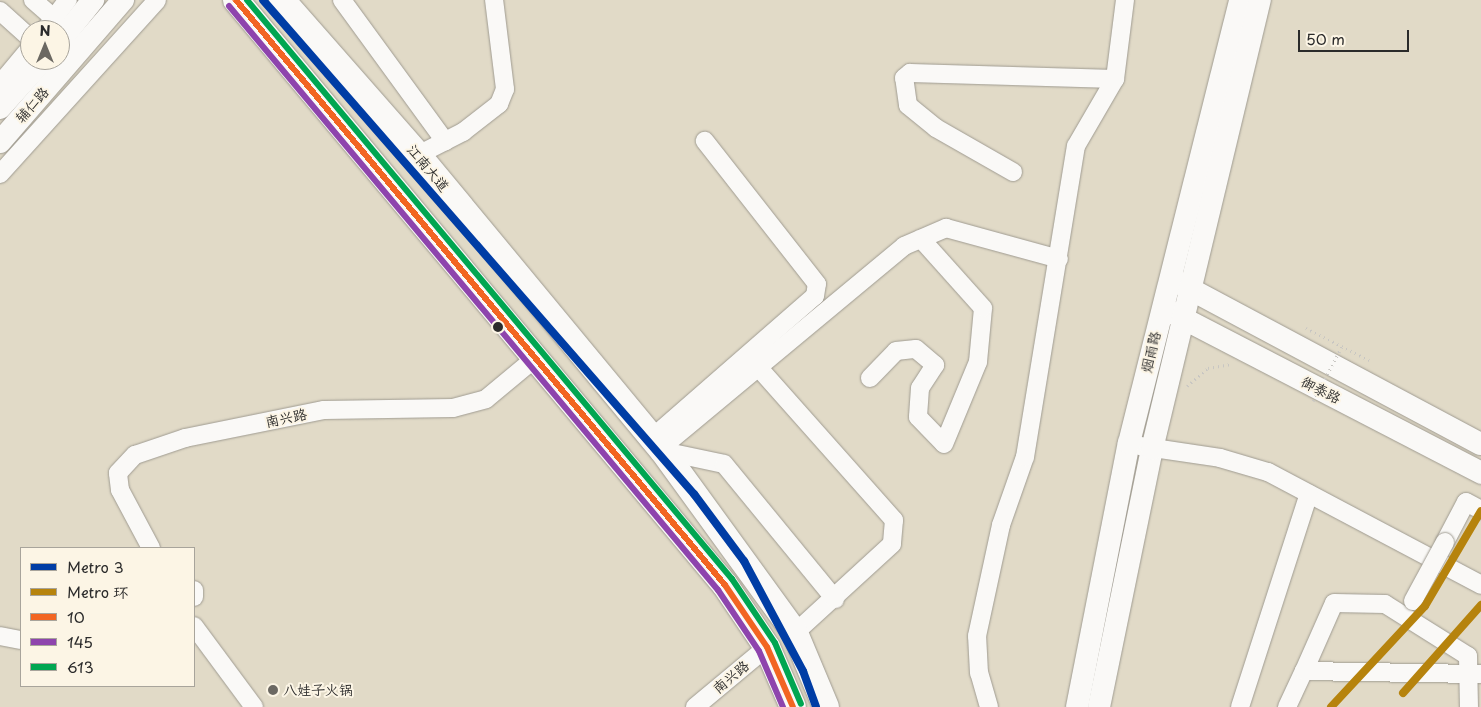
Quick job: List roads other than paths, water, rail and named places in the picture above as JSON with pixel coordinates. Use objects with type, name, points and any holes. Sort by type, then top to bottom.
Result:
[{"type":"highway","name":"江南大道","points":[[282,0],[418,155],[659,446],[795,632],[826,707]]},
{"type":"highway","points":[[234,3],[533,360],[725,585],[767,647],[792,707]]},
{"type":"main road","points":[[70,29],[93,0]]},
{"type":"main road","name":"辅仁路","points":[[0,142],[123,0]]},
{"type":"main road","name":"烟雨路","points":[[1077,707],[1129,443],[1169,277],[1240,0]]},
{"type":"main road","name":"烟雨路","points":[[1099,707],[1152,449],[1260,0]]},
{"type":"main road","name":"辅仁路","points":[[0,108],[34,70]]},
{"type":"main road","name":"御泰路","points":[[1169,277],[1479,442]]},
{"type":"main road","name":"御泰路","points":[[1162,307],[1481,473]]},
{"type":"street","points":[[33,0],[46,20]]},
{"type":"street","points":[[52,20],[68,0]]},
{"type":"street","points":[[0,174],[156,0]]},
{"type":"street","points":[[342,0],[445,141]]},
{"type":"street","points":[[418,155],[445,141],[498,104],[505,89],[494,0]]},
{"type":"street","points":[[989,707],[979,672],[977,636],[1001,525],[1025,457],[1059,259],[1076,146],[1115,79],[1125,0]]},
{"type":"street","points":[[0,11],[20,29]]},
{"type":"street","points":[[0,84],[20,60]]},
{"type":"street","points":[[1013,172],[936,128],[908,105],[904,78],[910,73],[1115,79]]},
{"type":"street","points":[[659,446],[815,296],[816,284],[704,141]]},
{"type":"street","points":[[659,446],[904,246],[946,228],[1059,259]]},
{"type":"street","points":[[870,378],[896,351],[916,349],[935,365],[920,388],[918,417],[944,444],[978,362],[984,308],[921,239]]},
{"type":"street","name":"南兴路","points":[[150,547],[120,490],[118,473],[135,455],[185,438],[324,410],[453,408],[486,400],[533,360]]},
{"type":"street","points":[[758,367],[894,520],[892,544],[835,599],[795,632]]},
{"type":"street","points":[[1129,443],[1152,449],[1220,458],[1268,472],[1481,585]]},
{"type":"street","points":[[659,446],[724,464],[835,599]]},
{"type":"street","points":[[1240,707],[1309,494]]},
{"type":"street","points":[[1409,609],[1466,502],[1481,510]]},
{"type":"street","points":[[1288,707],[1334,603],[1384,604],[1409,609],[1468,656],[1475,673],[1469,707]]},
{"type":"street","points":[[195,627],[254,707]]},
{"type":"street","points":[[0,636],[20,640]]},
{"type":"street","name":"南兴路","points":[[695,707],[767,647]]},
{"type":"street","points":[[1304,671],[1475,673]]},
{"type":"metro line","name":"3","points":[[263,0],[694,494],[744,561],[803,671],[816,707]]},
{"type":"metro line","name":"环","points":[[1331,707],[1425,606],[1481,511]]},
{"type":"metro line","name":"环","points":[[1403,693],[1481,605]]},
{"type":"place","name":"八娃子火锅","points":[[273,690]]}]
